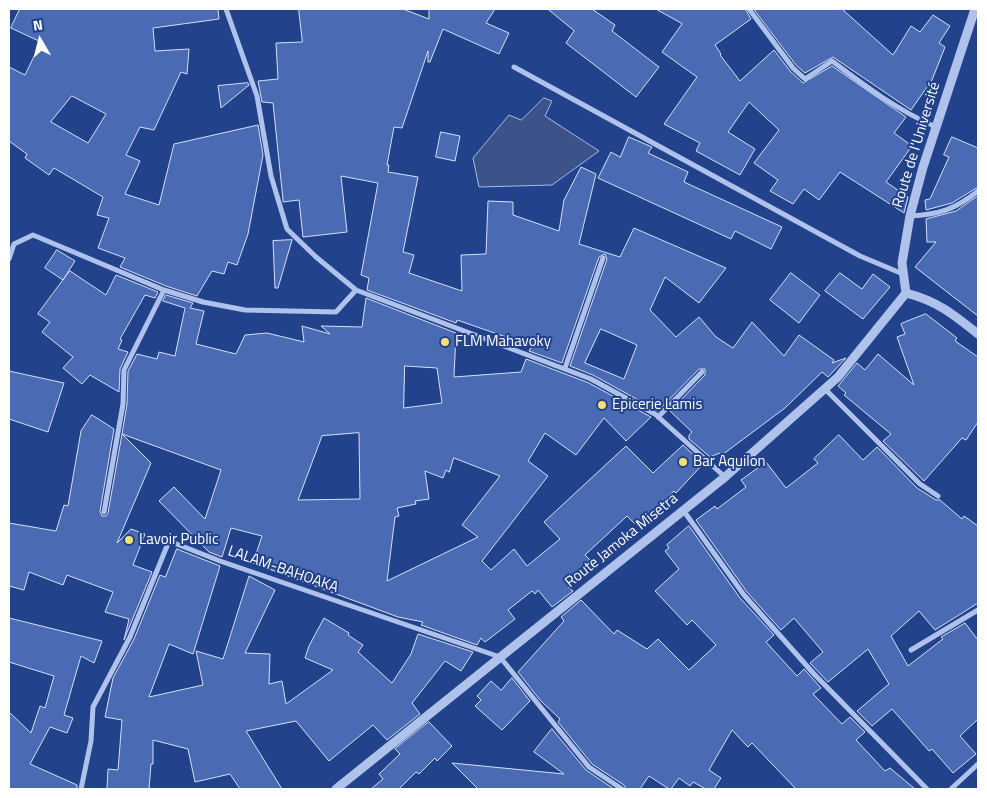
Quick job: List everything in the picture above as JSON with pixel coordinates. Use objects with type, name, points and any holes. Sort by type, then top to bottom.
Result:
[{"type":"street","points":[[226,9],[257,96],[271,176],[287,229],[356,290],[565,368],[591,380],[658,417],[724,477]]},
{"type":"street","points":[[749,9],[793,68],[805,79],[832,61],[888,103],[909,116],[936,127]]},
{"type":"street","name":"Route de l'Université","points":[[906,293],[902,263],[910,216],[936,127],[975,9]]},
{"type":"street","points":[[514,67],[860,256],[904,274]]},
{"type":"street","points":[[910,216],[934,215],[964,203],[978,191]]},
{"type":"street","points":[[9,258],[14,244],[33,235],[164,290],[203,302],[245,310],[336,312],[356,290]]},
{"type":"street","points":[[565,368],[603,258]]},
{"type":"street","points":[[104,512],[123,404],[124,370],[164,290]]},
{"type":"street","points":[[906,293],[928,298],[955,315],[978,334]]},
{"type":"street","name":"Route Jamoka Misetra","points":[[337,789],[724,477],[838,376],[906,293]]},
{"type":"street","points":[[658,417],[702,372]]},
{"type":"street","points":[[824,388],[920,484],[938,496]]},
{"type":"street","points":[[683,509],[757,609],[814,674],[927,789]]},
{"type":"street","name":"LALAM-BAHOAKA","points":[[81,789],[91,741],[93,707],[130,637],[169,542],[500,657]]},
{"type":"street","points":[[911,650],[978,610]]},
{"type":"street","points":[[500,657],[589,767],[622,789]]},
{"type":"street","points":[[951,789],[978,764]]},
{"type":"water","points":[[544,98],[552,101],[545,116],[599,151],[552,185],[479,187],[473,158],[509,115],[521,120]]},
{"type":"building","points":[[20,9],[218,9],[219,19],[153,28],[155,51],[189,49],[187,74],[181,72],[154,130],[140,127],[126,155],[140,161],[125,194],[159,205],[174,144],[258,125],[263,155],[248,234],[237,265],[228,262],[224,274],[212,271],[197,296],[166,286],[120,267],[125,258],[98,248],[109,218],[97,215],[103,197],[54,168],[49,175],[25,158],[27,154],[9,141],[9,67],[25,75],[41,42],[11,28]],"holes":[[[72,96],[106,114],[88,143],[51,122]]]},
{"type":"building","points":[[299,9],[403,9],[429,19],[429,9],[495,9],[486,23],[509,33],[499,54],[443,29],[430,62],[428,62],[428,51],[402,128],[394,127],[387,165],[389,165],[388,172],[418,177],[403,252],[414,255],[409,273],[462,291],[461,255],[486,254],[488,201],[513,202],[513,215],[559,231],[564,200],[581,167],[596,174],[579,244],[620,257],[634,228],[726,268],[699,303],[665,277],[650,310],[676,337],[699,317],[716,337],[733,348],[752,322],[784,356],[799,335],[834,360],[832,363],[846,358],[828,377],[822,372],[785,408],[722,455],[720,453],[710,457],[689,439],[689,435],[692,432],[670,411],[705,375],[705,369],[699,369],[658,411],[593,375],[570,366],[607,259],[605,254],[599,257],[562,363],[529,351],[532,346],[457,320],[456,323],[367,290],[369,278],[361,275],[378,183],[341,176],[347,232],[303,237],[299,200],[283,202],[273,103],[262,102],[258,81],[278,79],[276,43],[302,42]],"holes":[[[601,329],[637,345],[624,379],[585,363]]]},
{"type":"building","points":[[548,9],[592,9],[615,25],[612,31],[659,67],[636,97],[566,43],[574,31]]},
{"type":"building","points":[[656,9],[745,9],[751,19],[715,45],[720,55],[740,81],[774,50],[790,71],[803,83],[832,66],[906,117],[894,133],[912,146],[886,182],[908,197],[904,213],[840,172],[819,200],[804,189],[793,204],[770,191],[778,180],[754,163],[779,130],[749,102],[728,132],[755,149],[740,175],[696,151],[700,143],[664,124],[697,77],[662,52],[682,24]]},
{"type":"building","points":[[754,9],[842,9],[893,55],[911,26],[920,32],[933,15],[950,26],[939,43],[945,47],[932,80],[911,110],[833,57],[805,73],[796,65]]},
{"type":"building","points":[[248,83],[249,85],[221,108],[218,86]]},
{"type":"building","points":[[441,132],[460,136],[455,161],[436,157]]},
{"type":"building","points":[[629,137],[652,147],[648,153],[688,172],[684,182],[782,227],[771,249],[735,231],[731,239],[598,178],[611,152],[620,157]]},
{"type":"building","points":[[952,137],[978,148],[978,187],[952,203],[926,210],[925,200],[930,199],[949,157],[944,155]]},
{"type":"building","points":[[978,196],[978,316],[915,267],[936,242],[927,242],[926,219],[956,211]]},
{"type":"building","points":[[292,240],[278,288],[275,288],[273,241]]},
{"type":"building","points":[[57,250],[75,261],[63,280],[45,268]]},
{"type":"building","points":[[70,271],[106,295],[116,275],[158,292],[155,298],[145,295],[120,339],[122,340],[118,349],[128,352],[120,369],[119,392],[90,375],[82,384],[63,368],[73,357],[42,332],[50,322],[38,314]]},
{"type":"building","points":[[791,273],[820,295],[799,323],[770,300]]},
{"type":"building","points":[[840,273],[862,289],[873,274],[890,287],[863,319],[825,291]]},
{"type":"building","points":[[166,295],[193,303],[190,308],[204,311],[196,344],[236,354],[245,335],[267,333],[304,342],[302,326],[330,334],[321,326],[362,327],[366,298],[456,333],[454,377],[521,372],[526,359],[589,383],[651,417],[626,441],[604,418],[576,455],[545,433],[528,461],[548,476],[482,561],[491,570],[514,549],[527,566],[560,539],[544,522],[626,446],[653,473],[683,445],[703,464],[676,493],[674,491],[644,518],[635,524],[627,516],[585,555],[594,564],[568,587],[573,591],[552,607],[538,590],[535,594],[532,591],[508,610],[515,619],[485,642],[481,638],[477,645],[421,625],[423,622],[398,617],[253,563],[262,536],[231,528],[222,557],[209,552],[159,501],[174,487],[205,519],[221,470],[122,434],[127,404],[128,371],[137,354],[157,359],[159,352],[175,356],[185,308],[163,301]],"holes":[[[405,366],[437,368],[442,403],[404,408]],[[359,433],[360,499],[298,500],[322,436]],[[454,458],[500,476],[462,525],[478,537],[387,581],[395,517],[399,516],[397,508],[416,504],[415,501],[429,499],[425,471],[443,478],[446,470],[449,472]]]},
{"type":"building","points":[[926,314],[957,338],[955,341],[978,357],[978,422],[966,440],[962,438],[924,481],[883,441],[891,434],[844,395],[846,393],[838,386],[857,363],[865,370],[878,354],[914,385],[897,337],[905,334],[901,324]]},
{"type":"building","points":[[9,371],[64,383],[48,432],[9,419]]},
{"type":"building","points":[[92,415],[114,429],[100,511],[102,516],[106,516],[108,513],[122,434],[151,463],[117,543],[131,529],[145,534],[133,565],[152,572],[124,640],[129,619],[105,612],[113,592],[67,575],[63,585],[29,572],[24,590],[9,586],[9,523],[56,531],[64,505],[68,506],[81,431]]},
{"type":"building","points":[[839,435],[863,460],[877,447],[917,488],[936,500],[940,500],[962,519],[964,516],[978,526],[978,603],[935,630],[919,611],[891,636],[908,666],[943,639],[941,637],[965,623],[978,640],[978,719],[960,736],[976,754],[953,773],[932,749],[929,751],[892,709],[872,726],[857,711],[889,684],[868,649],[828,682],[810,663],[823,652],[794,618],[781,630],[747,592],[696,520],[715,506],[717,509],[746,487],[741,480],[766,462],[786,488],[818,463],[814,459]]},
{"type":"building","points":[[689,526],[740,598],[774,635],[766,642],[797,676],[804,669],[821,688],[813,694],[842,724],[850,717],[865,732],[856,740],[885,771],[890,768],[915,789],[796,789],[752,743],[748,747],[732,730],[709,770],[721,778],[714,789],[706,789],[693,782],[690,786],[679,778],[669,789],[649,776],[640,789],[626,789],[624,785],[592,764],[558,722],[560,719],[540,700],[518,672],[564,621],[561,617],[581,600],[614,634],[617,630],[647,649],[658,639],[689,670],[716,645],[692,620],[687,625],[655,591],[679,569],[665,551],[669,548],[667,545]]},
{"type":"building","points":[[177,549],[220,566],[193,654],[169,644],[149,697],[203,685],[196,651],[223,659],[249,576],[275,590],[245,653],[270,654],[269,684],[282,681],[286,704],[333,670],[305,658],[309,646],[324,618],[349,633],[348,635],[363,645],[358,652],[392,683],[411,654],[418,634],[473,652],[461,671],[445,661],[412,703],[420,714],[387,740],[373,725],[329,761],[296,721],[246,731],[282,789],[240,789],[230,774],[195,782],[188,749],[153,740],[153,764],[151,764],[149,789],[107,789],[108,769],[118,770],[122,720],[105,717],[113,678],[134,639],[160,575],[165,577]]},
{"type":"building","points":[[9,618],[102,641],[94,663],[81,656],[64,715],[73,718],[67,733],[50,727],[30,764],[77,785],[77,789],[9,789],[9,712],[31,733],[40,706],[45,708],[54,676],[9,662]]},
{"type":"building","points":[[512,678],[530,701],[502,730],[475,706],[481,700],[477,696],[491,681],[501,690]]},
{"type":"building","points":[[429,722],[452,746],[437,761],[435,758],[419,774],[416,772],[399,789],[371,789],[383,779],[379,774],[400,754],[395,749]]},
{"type":"building","points":[[552,729],[586,770],[614,789],[478,789],[452,763],[564,774],[534,752]]},
{"type":"place","name":"FLM Mahavoky","points":[[445,342]]},
{"type":"place","name":"Epicerie Lamis","points":[[602,405]]},
{"type":"place","name":"Bar Aquilon","points":[[683,462]]},
{"type":"place","name":"Lavoir Public","points":[[129,540]]}]
